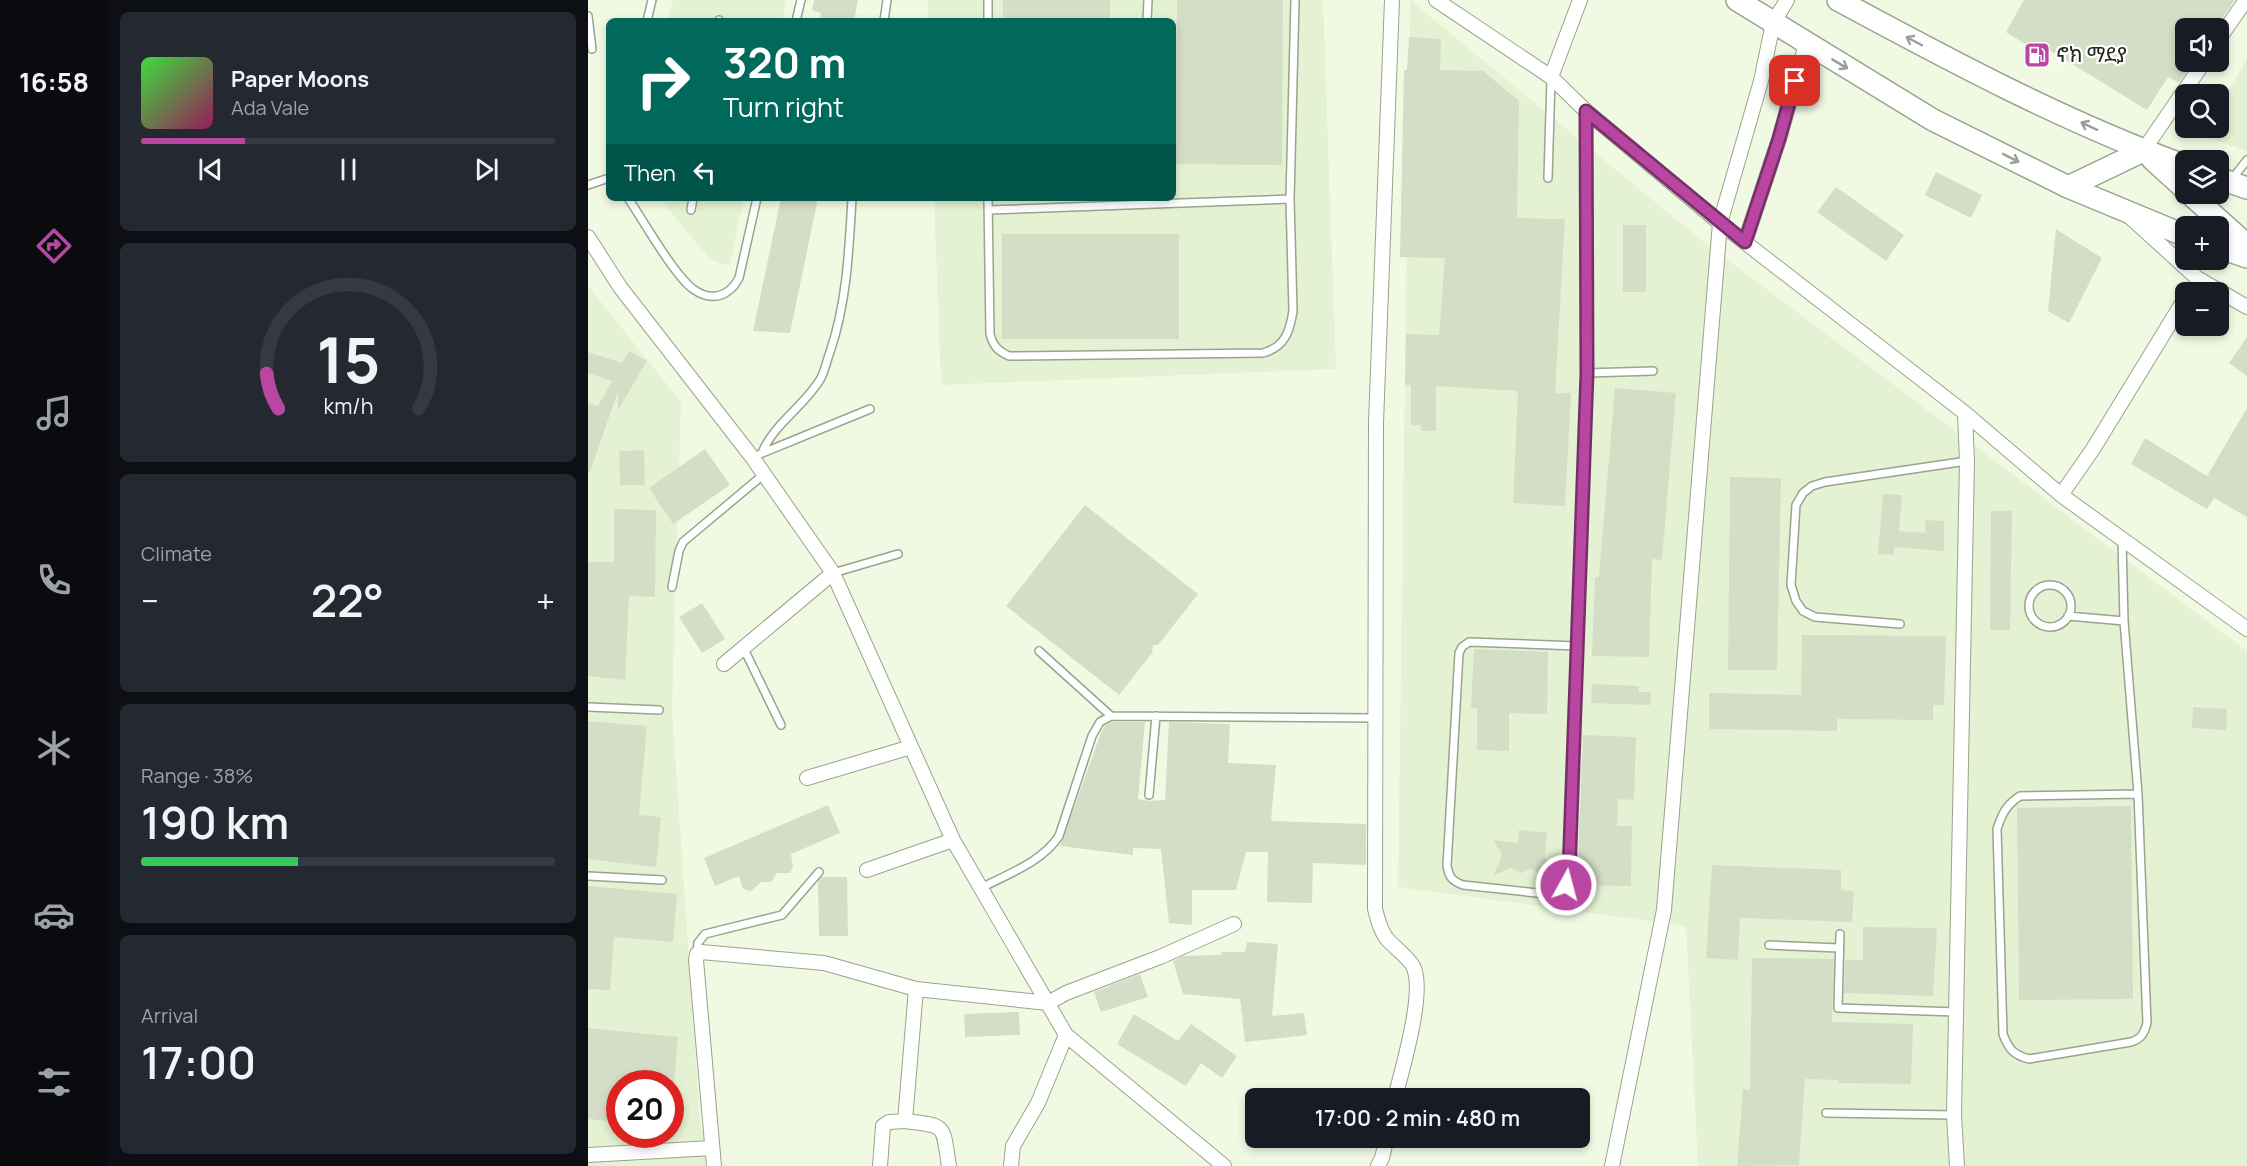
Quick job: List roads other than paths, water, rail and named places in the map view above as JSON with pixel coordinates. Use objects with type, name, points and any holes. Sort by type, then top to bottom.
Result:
[{"type":"main road","points":[[1737,0],[1933,120],[2068,187],[2175,232]]},
{"type":"main road","points":[[1838,0],[1969,70],[2143,151],[2175,162]]},
{"type":"main road","points":[[2068,187],[2143,151]]},
{"type":"main road","points":[[2143,151],[2175,180]]},
{"type":"main road","points":[[2201,204],[2247,245]]},
{"type":"main road","points":[[2229,251],[2247,257]]},
{"type":"street","points":[[1392,0],[1377,423],[1375,909],[1379,926],[1412,965],[1418,980],[1417,998],[1397,1088]]},
{"type":"street","points":[[1436,0],[1551,77],[1586,111],[1720,223],[1965,413],[2061,495],[2247,629]]},
{"type":"street","points":[[1551,77],[1580,0]]},
{"type":"street","points":[[1612,1166],[1664,910],[1720,223],[1761,81],[1773,23],[1788,0]]},
{"type":"street","points":[[2229,24],[2246,0]]},
{"type":"street","points":[[1745,242],[1779,139],[1806,44]]},
{"type":"street","points":[[2143,151],[2197,72]]},
{"type":"street","points":[[2122,209],[2197,278],[2247,307]]},
{"type":"street","points":[[588,237],[620,287],[757,455],[763,475],[833,573],[953,840],[1066,1035],[1224,1166]]},
{"type":"street","points":[[2194,282],[2197,278]]},
{"type":"street","points":[[2061,495],[2093,449],[2175,315]]},
{"type":"street","points":[[1956,1166],[1954,1115],[1967,461],[1965,413]]},
{"type":"street","points":[[724,664],[833,573]]},
{"type":"street","points":[[807,778],[911,747]]},
{"type":"street","points":[[867,870],[953,840]]},
{"type":"street","points":[[714,1166],[697,954],[707,952],[824,963],[916,989],[1048,1003],[1066,993],[1160,957],[1234,924]]},
{"type":"street","points":[[905,1121],[916,989]]},
{"type":"street","points":[[1011,1166],[1013,1146],[1038,1103],[1066,1035]]},
{"type":"street","points":[[880,1166],[883,1126],[889,1122],[905,1121],[934,1124],[940,1127],[944,1134],[949,1166]]},
{"type":"street","points":[[588,1155],[711,1148]]},
{"type":"street","points":[[1378,1166],[1384,1148]]},
{"type":"lane","points":[[649,18],[652,0]]},
{"type":"lane","points":[[797,18],[801,0]]},
{"type":"lane","points":[[884,18],[887,0]]},
{"type":"lane","points":[[988,0],[988,18]]},
{"type":"lane","points":[[1147,18],[1148,0]]},
{"type":"lane","points":[[988,201],[990,334],[992,345],[1000,352],[1009,356],[1263,353],[1275,350],[1284,340],[1292,319],[1290,199],[1295,0]]},
{"type":"lane","points":[[588,16],[592,49]]},
{"type":"lane","points":[[1548,178],[1551,77]]},
{"type":"lane","points":[[1577,646],[1469,642],[1462,647],[1459,653],[1447,866],[1450,878],[1455,882],[1462,885],[1546,894],[1557,893],[1566,885],[1569,874],[1587,373],[1586,111]]},
{"type":"lane","points":[[2232,182],[2247,160]]},
{"type":"lane","points":[[588,185],[606,179]]},
{"type":"lane","points":[[1176,201],[1290,199]]},
{"type":"lane","points":[[630,201],[679,274],[693,289],[708,296],[721,296],[733,290],[739,278],[756,201]]},
{"type":"lane","points":[[691,210],[692,201]]},
{"type":"lane","points":[[757,455],[768,438],[821,377],[837,330],[846,283],[852,201]]},
{"type":"lane","points":[[988,210],[1142,201]]},
{"type":"lane","points":[[1587,373],[1653,371]]},
{"type":"lane","points":[[757,455],[870,409]]},
{"type":"lane","points":[[1900,624],[1815,617],[1803,611],[1796,601],[1791,585],[1796,505],[1803,493],[1812,486],[1825,482],[1967,461]]},
{"type":"lane","points":[[672,587],[683,542],[763,475]]},
{"type":"lane","points":[[2122,541],[2124,621],[2138,794],[2147,1023],[2145,1032],[2139,1040],[2132,1042],[2029,1059],[2017,1056],[2007,1046],[2003,1034],[1997,829],[2002,813],[2009,803],[2020,796],[2138,794]]},
{"type":"lane","points":[[833,573],[898,554]]},
{"type":"lane","points":[[2068,616],[2071,608],[2070,600],[2061,587],[2045,585],[2032,595],[2030,611],[2040,624],[2056,626],[2068,616],[2124,621]]},
{"type":"lane","points":[[744,649],[781,725]]},
{"type":"lane","points":[[1039,651],[1111,716]]},
{"type":"lane","points":[[588,707],[659,710]]},
{"type":"lane","points":[[981,888],[1041,856],[1052,846],[1059,836],[1092,736],[1100,722],[1111,716],[1375,717]]},
{"type":"lane","points":[[1149,795],[1156,716]]},
{"type":"lane","points":[[697,954],[698,943],[705,934],[782,915],[819,872]]},
{"type":"lane","points":[[588,876],[662,880]]},
{"type":"lane","points":[[1840,934],[1838,1008],[1956,1012]]},
{"type":"lane","points":[[1769,945],[1839,948]]},
{"type":"lane","points":[[1826,1113],[1954,1115]]},
{"type":"place","name":"ኖክ ማደያ","points":[[2037,55]]}]
